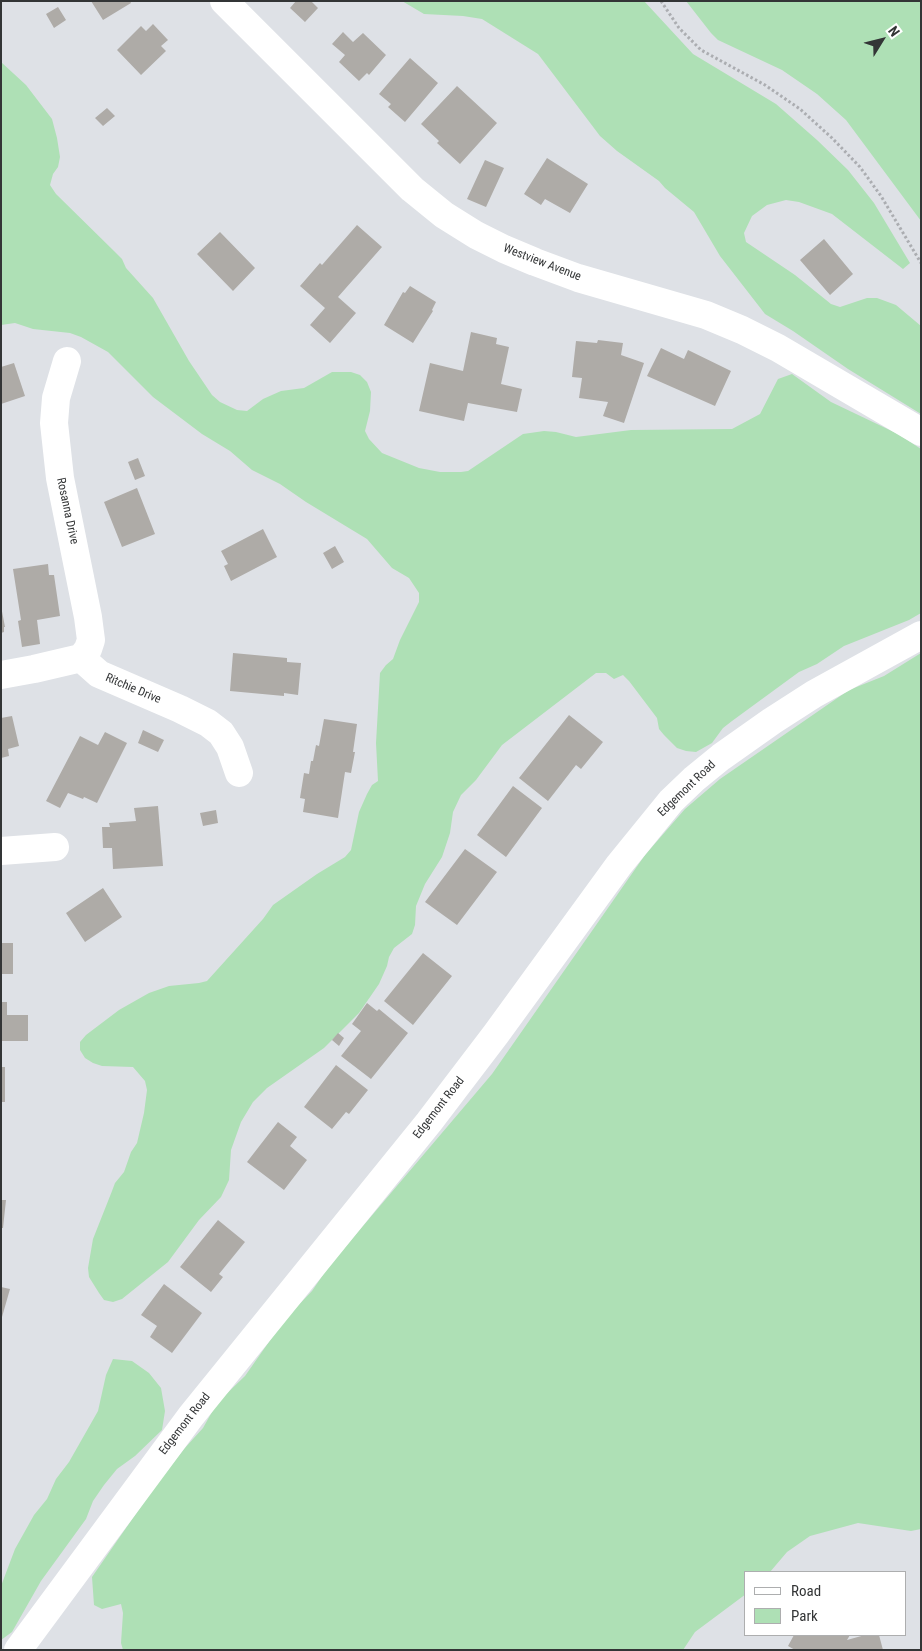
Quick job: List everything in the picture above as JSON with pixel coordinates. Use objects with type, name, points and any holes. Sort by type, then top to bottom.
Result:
[{"type":"street","name":"Westview Avenue","points":[[224,1],[412,189],[444,215],[490,242],[535,262],[605,286],[706,315],[742,330],[778,348],[921,432]]},
{"type":"street","name":"Rosanna Drive","points":[[67,361],[56,398],[54,423],[60,478],[91,640],[88,649],[81,658]]},
{"type":"street","name":"Edgemont Road","points":[[18,1650],[191,1416],[423,1129],[502,1027],[619,865],[671,801],[721,757],[772,721],[814,694],[921,635]]},
{"type":"street","points":[[1,674],[34,669],[81,658]]},
{"type":"street","name":"Ritchie Drive","points":[[81,658],[99,674],[180,709],[221,733],[230,746],[239,773]]},
{"type":"street","points":[[1,851],[55,847]]},
{"type":"path","points":[[660,1],[679,28],[701,50],[765,86],[800,109],[832,138],[860,167],[881,196],[921,263]]},
{"type":"green space","points":[[402,1],[644,1],[693,54],[776,104],[848,170],[874,203],[910,263],[903,269],[832,214],[799,202],[786,200],[767,205],[752,216],[744,233],[746,242],[795,275],[831,304],[840,307],[867,298],[877,298],[896,305],[921,326],[921,414],[848,369],[765,314],[720,256],[694,212],[659,181],[617,151],[600,136],[538,54],[482,19],[424,14]]},
{"type":"green space","points":[[686,1],[921,1],[921,221],[846,120],[817,94],[782,70],[718,40]]},
{"type":"green space","points":[[1,62],[26,85],[52,119],[60,157],[50,185],[56,194],[122,259],[126,268],[153,298],[189,361],[212,395],[220,402],[237,410],[247,411],[263,399],[281,391],[304,388],[332,372],[351,372],[360,375],[367,382],[371,392],[370,411],[365,431],[369,439],[382,453],[419,468],[440,472],[461,472],[468,471],[523,434],[544,431],[576,437],[631,430],[732,429],[760,414],[778,379],[792,374],[831,402],[898,434],[921,449],[921,613],[909,620],[844,646],[817,664],[799,672],[723,728],[712,743],[696,752],[677,748],[664,735],[659,729],[657,718],[623,675],[614,679],[606,673],[596,673],[502,745],[476,780],[461,795],[453,812],[450,833],[442,857],[425,884],[416,906],[415,925],[412,934],[394,948],[379,984],[359,1013],[324,1048],[267,1088],[253,1102],[241,1122],[231,1150],[229,1180],[221,1197],[199,1220],[168,1262],[122,1299],[113,1302],[104,1300],[89,1277],[88,1268],[93,1239],[115,1183],[124,1172],[131,1152],[137,1143],[147,1090],[145,1081],[133,1067],[102,1066],[93,1063],[85,1058],[80,1050],[80,1042],[86,1035],[119,1010],[149,993],[169,986],[207,981],[263,919],[273,905],[345,857],[351,850],[359,812],[372,785],[378,781],[376,743],[380,673],[393,659],[400,640],[419,602],[419,593],[409,578],[392,568],[367,539],[280,484],[252,470],[230,451],[202,434],[153,397],[108,352],[70,333],[33,329],[15,323],[1,325]]},
{"type":"green space","points":[[921,653],[921,1529],[911,1531],[858,1523],[810,1536],[787,1552],[771,1571],[744,1571],[744,1595],[695,1632],[683,1650],[123,1650],[121,1643],[123,1613],[121,1604],[102,1609],[94,1605],[92,1577],[153,1489],[203,1428],[217,1403],[245,1376],[285,1319],[312,1291],[329,1266],[492,1074],[645,855],[685,809],[720,779],[849,690],[884,676]]},
{"type":"green space","points":[[113,1359],[132,1361],[149,1373],[161,1388],[165,1411],[162,1430],[135,1456],[117,1469],[104,1485],[93,1501],[86,1519],[41,1581],[12,1632],[1,1640],[1,1586],[15,1549],[34,1515],[47,1499],[56,1479],[69,1462],[98,1411],[106,1375]]},
{"type":"building","points":[[91,1],[130,1],[131,3],[103,20]]},
{"type":"building","points":[[296,1],[311,1],[318,8],[305,22],[290,8]]},
{"type":"building","points":[[58,7],[66,20],[54,28],[46,14]]},
{"type":"building","points":[[153,24],[168,40],[161,46],[166,51],[141,75],[117,50],[141,26],[146,31]]},
{"type":"building","points":[[343,32],[353,42],[363,33],[386,55],[369,75],[367,73],[359,81],[339,62],[345,55],[332,44]]},
{"type":"building","points":[[410,58],[438,83],[405,122],[388,107],[391,104],[379,94]]},
{"type":"building","points":[[457,86],[497,123],[460,164],[437,143],[439,141],[421,124]]},
{"type":"building","points":[[107,108],[115,116],[103,126],[95,118]]},
{"type":"building","points":[[547,158],[588,184],[570,213],[545,199],[541,205],[524,194]]},
{"type":"building","points":[[485,160],[504,168],[486,207],[467,199]]},
{"type":"building","points":[[357,225],[382,247],[338,297],[356,313],[330,343],[310,325],[325,308],[300,286],[320,263],[322,265]]},
{"type":"building","points":[[220,232],[255,268],[233,291],[197,254]]},
{"type":"building","points":[[824,239],[853,274],[830,295],[800,260]]},
{"type":"building","points":[[410,286],[436,302],[433,311],[413,343],[384,325],[403,292],[405,293]]},
{"type":"building","points":[[471,332],[497,338],[496,344],[509,347],[501,384],[522,389],[517,412],[468,403],[464,421],[419,411],[430,363],[463,371]]},
{"type":"building","points":[[598,340],[623,343],[621,355],[644,363],[624,423],[603,416],[608,402],[579,398],[582,378],[572,377],[576,341],[597,343]]},
{"type":"building","points":[[661,348],[684,359],[688,350],[731,371],[715,406],[647,376]]},
{"type":"building","points":[[14,363],[25,396],[1,404],[1,367]]},
{"type":"building","points":[[138,458],[145,476],[135,480],[128,462]]},
{"type":"building","points":[[137,488],[155,534],[122,547],[104,502]]},
{"type":"building","points":[[263,529],[277,557],[231,581],[224,566],[228,564],[221,551]]},
{"type":"building","points":[[335,546],[344,562],[332,569],[323,553]]},
{"type":"building","points":[[48,564],[49,575],[54,575],[60,616],[37,620],[40,644],[22,647],[18,621],[21,620],[13,569]]},
{"type":"building","points":[[1,606],[5,627],[4,632],[1,633]]},
{"type":"building","points":[[233,653],[287,658],[287,662],[301,663],[298,695],[284,693],[284,696],[230,691]]},
{"type":"building","points":[[569,715],[603,742],[581,769],[576,765],[548,801],[519,778]]},
{"type":"building","points":[[12,716],[19,746],[8,749],[9,756],[1,758],[1,718]]},
{"type":"building","points":[[324,719],[357,724],[351,773],[345,772],[338,818],[303,812],[305,799],[300,798],[304,773],[309,774],[316,745],[319,746]]},
{"type":"building","points":[[143,730],[164,740],[158,752],[138,743]]},
{"type":"building","points":[[105,732],[127,743],[97,803],[68,793],[60,808],[46,801],[80,736],[98,745]]},
{"type":"building","points":[[513,786],[542,808],[506,857],[477,835]]},
{"type":"building","points":[[158,806],[163,866],[113,869],[112,848],[103,848],[102,827],[110,827],[109,823],[136,821],[134,808]]},
{"type":"building","points":[[216,810],[218,823],[203,826],[200,813]]},
{"type":"building","points":[[465,849],[497,872],[457,925],[425,902]]},
{"type":"building","points":[[103,888],[122,917],[85,942],[66,913]]},
{"type":"building","points":[[1,943],[13,943],[13,974],[1,974]]},
{"type":"building","points":[[423,953],[452,976],[413,1025],[384,1001]]},
{"type":"building","points":[[1,1002],[7,1002],[7,1015],[28,1015],[28,1041],[1,1041]]},
{"type":"building","points":[[367,1003],[377,1011],[379,1009],[408,1033],[371,1079],[341,1056],[361,1031],[352,1024]]},
{"type":"building","points":[[338,1033],[344,1038],[339,1046],[332,1040]]},
{"type":"building","points":[[336,1065],[368,1090],[349,1114],[346,1112],[332,1129],[304,1107]]},
{"type":"building","points":[[1,1067],[5,1067],[5,1102],[1,1102]]},
{"type":"building","points":[[278,1122],[297,1137],[290,1146],[307,1160],[284,1190],[247,1162]]},
{"type":"building","points":[[1,1200],[6,1200],[3,1228],[1,1228]]},
{"type":"building","points":[[218,1220],[245,1242],[219,1274],[223,1277],[211,1292],[180,1267]]},
{"type":"building","points":[[164,1284],[202,1313],[172,1353],[150,1337],[157,1326],[141,1315]]},
{"type":"building","points":[[1,1287],[10,1289],[2,1317],[1,1316]]},
{"type":"building","points":[[793,1636],[849,1636],[847,1640],[861,1636],[879,1636],[883,1650],[795,1650],[788,1646]]}]
